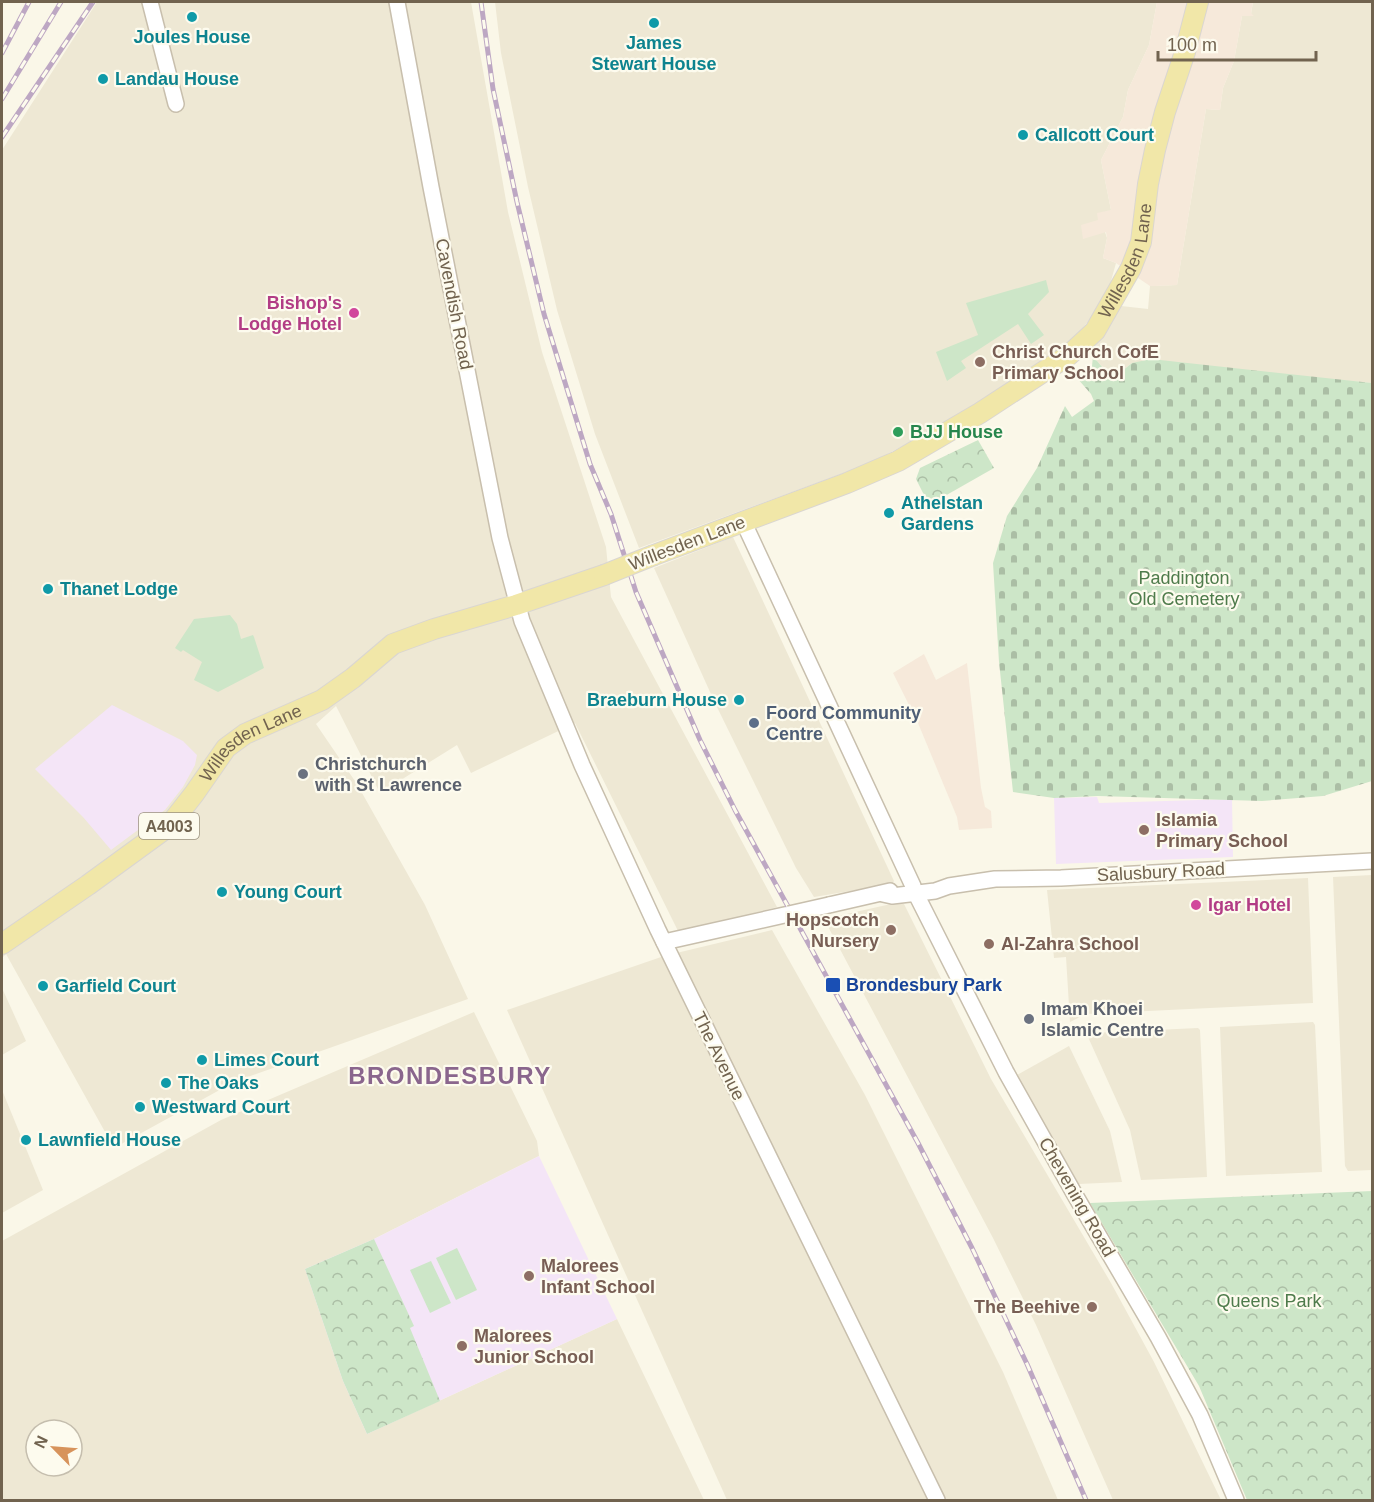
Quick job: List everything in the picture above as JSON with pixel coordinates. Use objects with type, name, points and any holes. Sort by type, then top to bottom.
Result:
[{"type":"main road","name":"Willesden Lane","points":[[2,944],[169,826],[226,748],[245,734],[322,700],[353,678],[393,644],[434,628],[516,605],[604,575],[847,483],[898,461],[1069,355],[1095,331],[1131,268],[1140,242],[1155,150],[1198,2]]},
{"type":"street","points":[[150,2],[176,104]]},
{"type":"street","name":"Cavendish Road","points":[[397,2],[446,266],[500,538],[516,605]]},
{"type":"street","name":"Chevening Road","points":[[743,521],[915,890],[1011,1081],[1158,1337],[1200,1415],[1236,1500]]},
{"type":"street","name":"The Avenue","points":[[516,605],[549,689],[664,942],[937,1500]]},
{"type":"street","name":"Salusbury Road","points":[[915,890],[939,891],[949,886],[995,879],[1061,878],[1372,861]]},
{"type":"street","points":[[664,942],[829,905],[883,894],[892,896],[915,890]]},
{"type":"shaded area","points":[[97,2],[471,2],[508,212],[542,352],[606,547],[611,597],[777,907],[679,933],[575,723],[471,773],[457,745],[380,793],[336,706],[316,724],[357,784],[425,905],[468,999],[236,1081],[114,1148],[6,954],[2,958],[2,150]]},
{"type":"shaded area","points":[[495,2],[1157,2],[1149,45],[1128,90],[1123,117],[1101,160],[1111,210],[1105,232],[1107,238],[1103,258],[1116,263],[1106,299],[1066,349],[964,414],[868,464],[639,548],[595,434],[557,310],[528,187],[501,53]]},
{"type":"shaded area","points":[[1157,2],[1253,2],[1251,13],[1254,16],[1242,16],[1234,61],[1223,88],[1220,110],[1206,109],[1177,285],[1150,286],[1116,263],[1103,258],[1106,232],[1083,239],[1081,225],[1098,220],[1097,213],[1111,210],[1101,160],[1123,117],[1128,90],[1149,45]]},
{"type":"shaded area","points":[[1253,2],[1372,2],[1372,383],[1132,363],[1112,379],[1093,356],[1089,346],[1110,312],[1121,306],[1148,309],[1150,286],[1177,285],[1206,109],[1220,110],[1223,88],[1234,61],[1242,16],[1253,16],[1251,14]]},
{"type":"shaded area","points":[[733,537],[894,881],[892,884],[814,897],[796,868],[715,703],[654,568]]},
{"type":"shaded area","points":[[924,654],[936,680],[967,663],[981,788],[985,807],[991,811],[992,828],[959,830],[957,817],[918,723],[893,673]]},
{"type":"shaded area","points":[[112,705],[183,741],[197,755],[195,765],[183,787],[165,810],[111,850],[83,817],[35,769]]},
{"type":"shaded area","name":"Islamia Primary School","points":[[1097,797],[1099,803],[1232,799],[1233,857],[1056,864],[1054,798]]},
{"type":"shaded area","points":[[1372,875],[1372,1170],[1348,1171],[1345,1166],[1333,877]]},
{"type":"shaded area","points":[[1308,878],[1313,1003],[1086,1014],[1070,1022],[1066,957],[1054,958],[1047,890]]},
{"type":"shaded area","points":[[900,902],[904,904],[991,1079],[1111,1283],[1154,1362],[1221,1500],[1113,1500],[1036,1325],[993,1238],[824,919]]},
{"type":"shaded area","points":[[772,930],[865,1095],[1003,1372],[1058,1500],[727,1500],[507,1010],[664,956]]},
{"type":"shaded area","points":[[2,988],[26,1041],[2,1055]]},
{"type":"shaded area","points":[[474,1012],[537,1141],[539,1156],[374,1239],[305,1269],[343,1381],[367,1434],[617,1319],[704,1500],[2,1500],[2,1241],[221,1120]]},
{"type":"shaded area","points":[[1313,1022],[1315,1025],[1322,1172],[1226,1176],[1220,1027]]},
{"type":"shaded area","points":[[1198,1028],[1200,1030],[1207,1177],[1141,1180],[1130,1130],[1088,1037],[1092,1033]]},
{"type":"shaded area","points":[[1069,1046],[1110,1131],[1122,1182],[1079,1184],[1017,1075]]},
{"type":"shaded area","points":[[2,1090],[43,1190],[2,1213]]},
{"type":"shaded area","points":[[539,1156],[617,1319],[367,1434],[343,1381],[305,1269],[374,1239]]},
{"type":"green space","points":[[1046,280],[1049,292],[1028,314],[1044,335],[1031,344],[1018,324],[961,361],[966,368],[947,381],[936,352],[978,335],[966,303]]},
{"type":"green space","name":"Paddington Old Cemetery","points":[[1093,356],[1112,379],[1132,363],[1151,359],[1372,383],[1372,781],[1323,796],[1262,801],[1098,796],[1054,798],[1013,792],[999,662],[993,563],[1007,516],[1037,468],[1065,406],[1072,417],[1094,401],[1077,378],[1092,366]]},
{"type":"green space","points":[[978,440],[994,468],[929,505],[916,479],[920,468]]},
{"type":"green space","points":[[230,615],[237,624],[241,639],[253,635],[264,668],[218,692],[194,680],[202,662],[183,650],[181,652],[175,648],[194,619]]},
{"type":"green space","name":"Queens Park","points":[[1372,1191],[1372,1500],[1247,1500],[1199,1386],[1090,1203]]},
{"type":"green space","points":[[374,1239],[414,1326],[410,1328],[440,1401],[367,1434],[343,1381],[305,1269]]},
{"type":"green space","points":[[457,1248],[477,1290],[456,1300],[436,1258]]},
{"type":"green space","points":[[431,1261],[451,1303],[430,1313],[410,1270]]},
{"type":"railway","points":[[2,53],[29,2]]},
{"type":"railway","points":[[2,99],[61,2]]},
{"type":"railway","points":[[2,137],[93,2]]},
{"type":"railway","points":[[481,2],[493,89],[544,314],[590,464],[611,514],[636,592],[700,740],[735,810],[918,1143],[972,1248],[1027,1364],[1086,1500]]},
{"type":"place","name":"Joules House","points":[[192,17]]},
{"type":"place","name":"James Stewart House","points":[[654,23]]},
{"type":"place","name":"Landau House","points":[[103,79]]},
{"type":"place","name":"Callcott Court","points":[[1023,135]]},
{"type":"place","name":"Bishop's Lodge Hotel","points":[[354,313]]},
{"type":"place","name":"Christ Church CofE Primary School","points":[[980,362]]},
{"type":"place","name":"BJJ House","points":[[898,432]]},
{"type":"place","name":"Athelstan Gardens","points":[[889,513]]},
{"type":"place","name":"Thanet Lodge","points":[[48,589]]},
{"type":"place","name":"Braeburn House","points":[[739,700]]},
{"type":"place","name":"Foord Community Centre","points":[[754,723]]},
{"type":"place","name":"Christchurch with St Lawrence","points":[[303,774]]},
{"type":"place","name":"Islamia Primary School","points":[[1144,830]]},
{"type":"place","name":"Young Court","points":[[222,892]]},
{"type":"place","name":"Igar Hotel","points":[[1196,905]]},
{"type":"place","name":"Hopscotch Nursery","points":[[891,930]]},
{"type":"place","name":"Al-Zahra School","points":[[989,944]]},
{"type":"place","name":"Brondesbury Park","points":[[833,985]]},
{"type":"place","name":"Garfield Court","points":[[43,986]]},
{"type":"place","name":"Imam Khoei Islamic Centre","points":[[1029,1019]]},
{"type":"place","name":"Limes Court","points":[[202,1060]]},
{"type":"place","name":"The Oaks","points":[[166,1083]]},
{"type":"place","name":"Westward Court","points":[[140,1107]]},
{"type":"place","name":"Lawnfield House","points":[[26,1140]]},
{"type":"place","name":"Malorees Infant School","points":[[529,1276]]},
{"type":"place","name":"The Beehive","points":[[1092,1307]]},
{"type":"place","name":"Malorees Junior School","points":[[462,1346]]},
{"type":"district","name":"BRONDESBURY","points":[[450,1075]]}]
